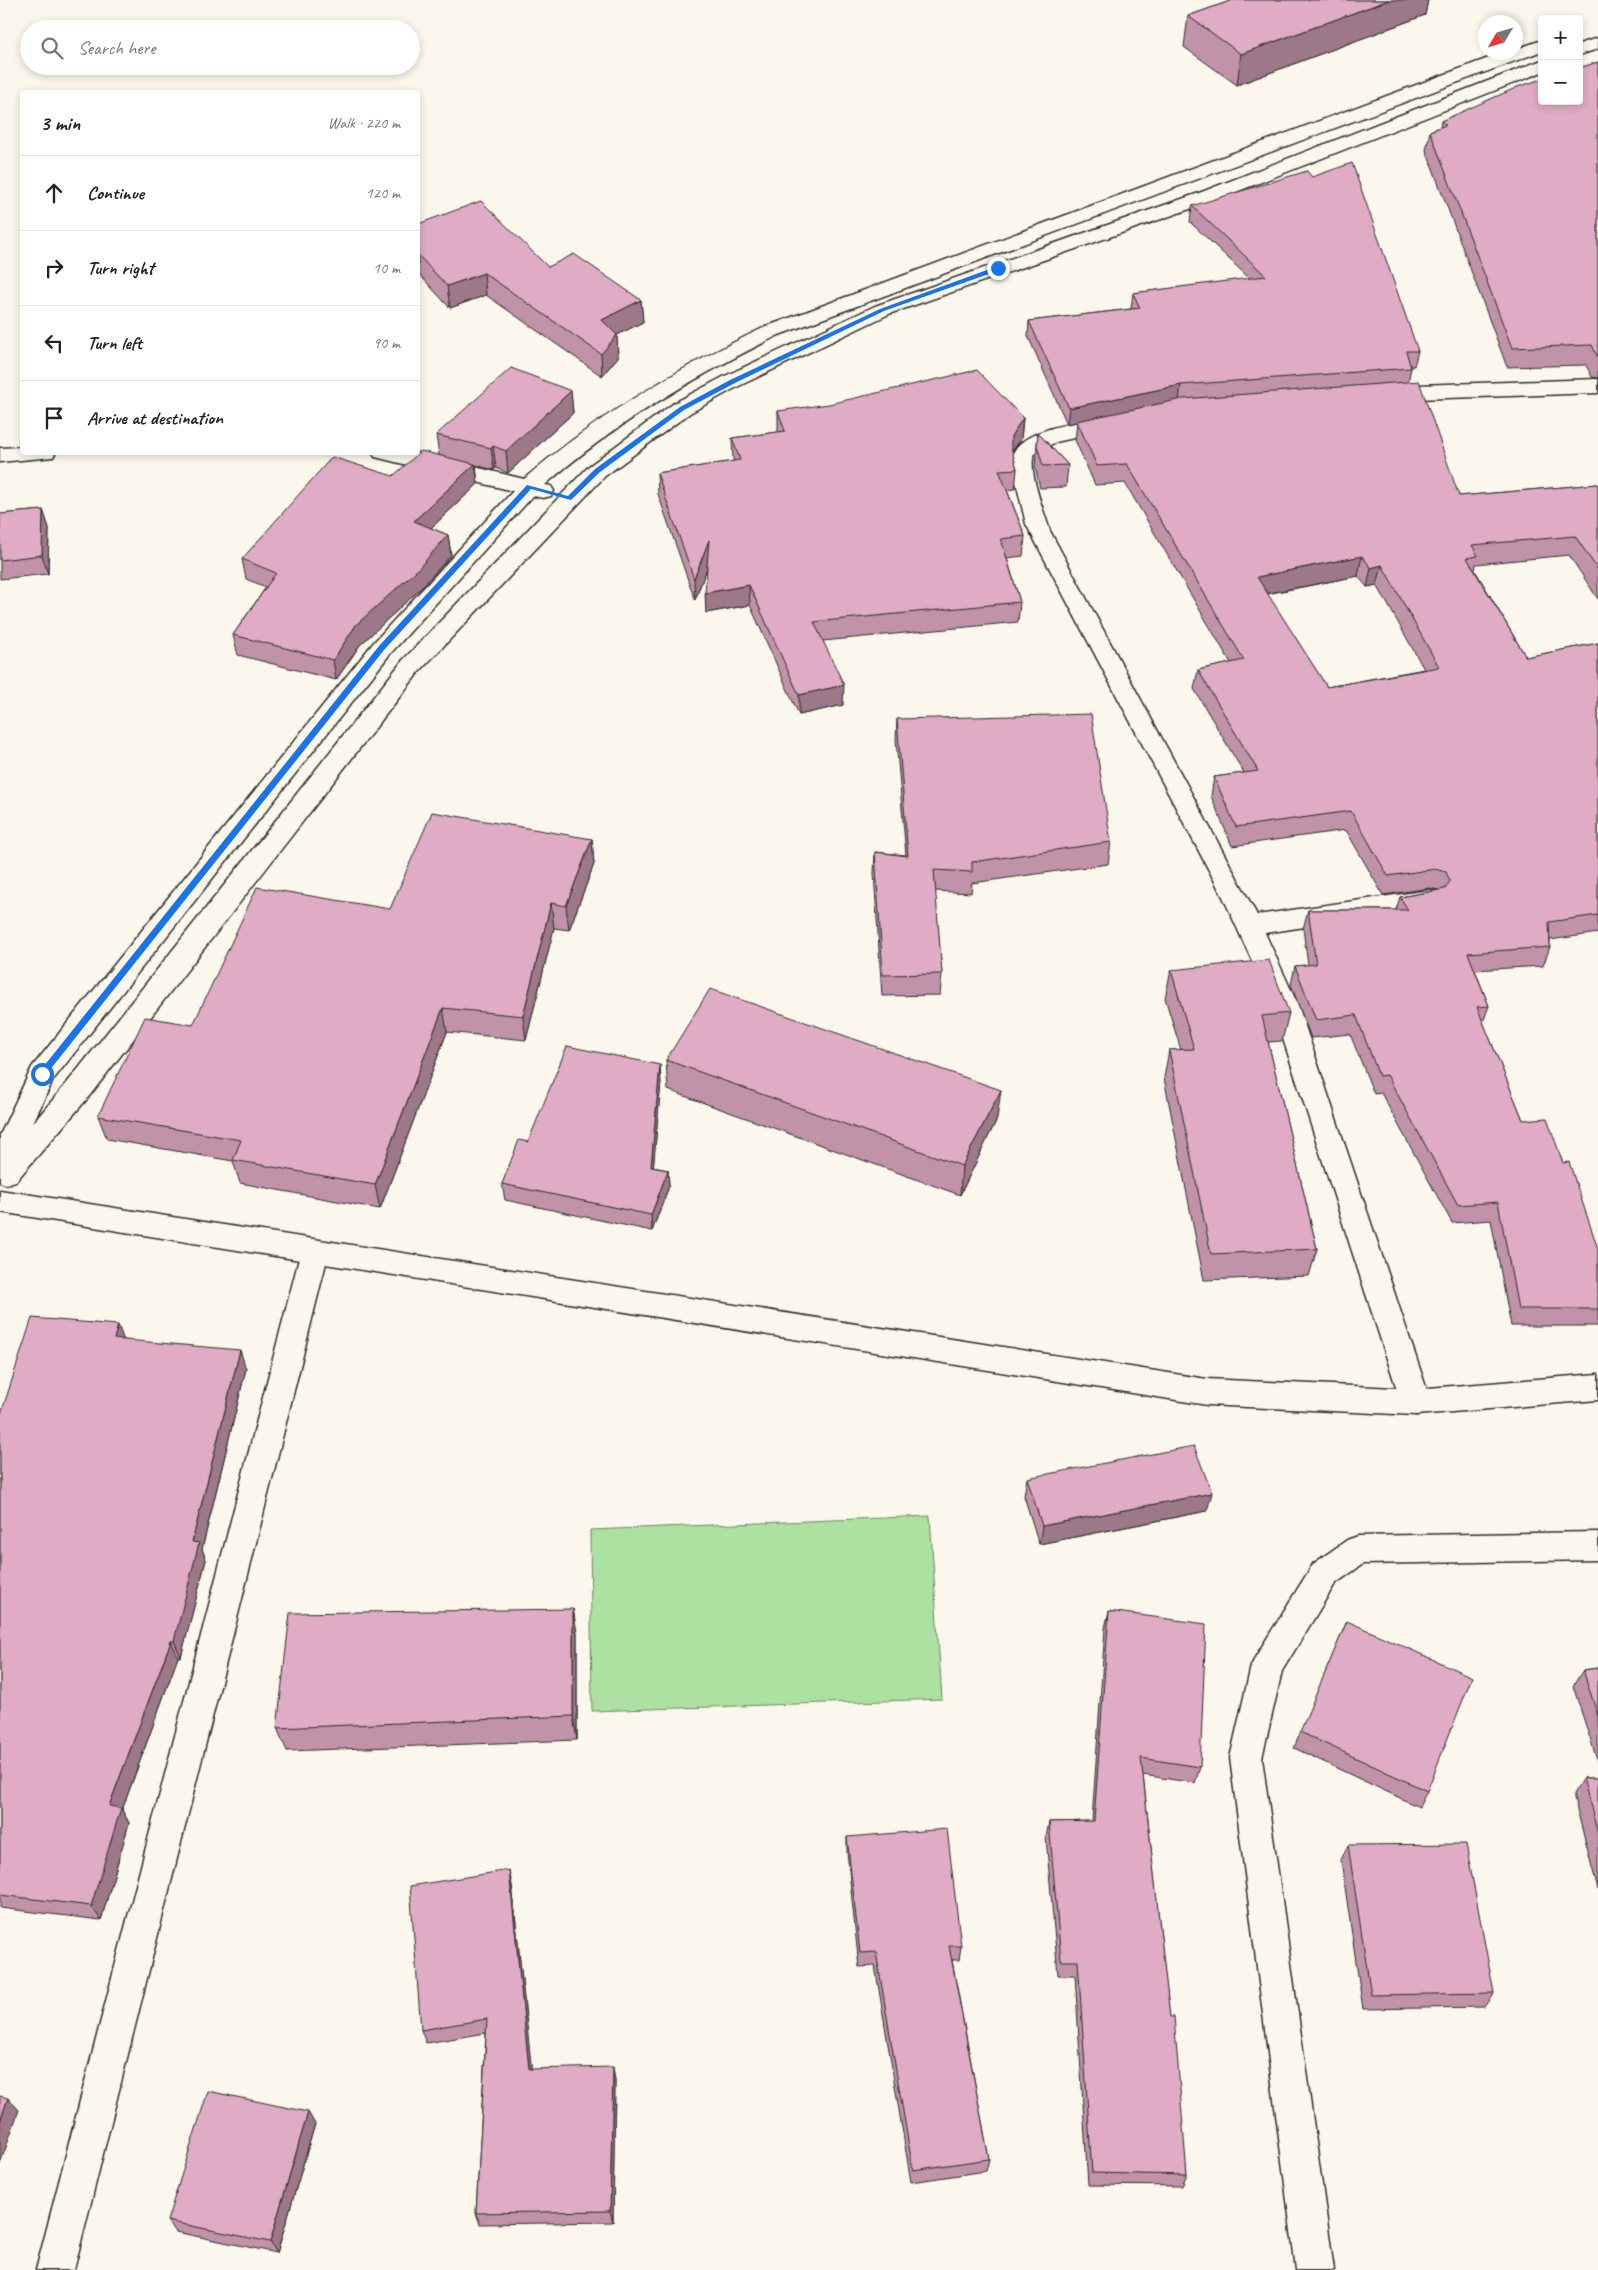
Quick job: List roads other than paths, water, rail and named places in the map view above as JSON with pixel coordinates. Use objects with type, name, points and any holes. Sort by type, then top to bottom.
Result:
[{"type":"main road","points":[[1583,49],[1598,43]]},
{"type":"main road","points":[[0,1164],[42,1074],[382,648],[529,487],[563,457],[660,390],[710,361],[772,331],[976,254],[1200,174],[1538,46]]},
{"type":"main road","points":[[0,1181],[83,1083],[411,666],[597,471],[682,408],[757,369],[882,310],[1206,197],[1538,67]]},
{"type":"main road","points":[[1300,135],[1324,150]]},
{"type":"main road","points":[[1358,394],[1598,386]]},
{"type":"main road","points":[[1131,419],[1041,439],[1029,446],[1022,456],[1022,467],[1039,531],[1236,897],[1285,1005],[1416,1402]]},
{"type":"main road","points":[[0,455],[20,454]]},
{"type":"main road","points":[[394,455],[471,475],[529,487],[569,499]]},
{"type":"main road","points":[[1249,926],[1430,899]]},
{"type":"main road","points":[[0,1201],[1039,1368],[1207,1392],[1416,1402],[1598,1387]]},
{"type":"main road","points":[[54,2270],[315,1251]]},
{"type":"main road","points":[[1315,2270],[1246,1758],[1267,1666],[1324,1574],[1358,1550],[1598,1546]]}]
